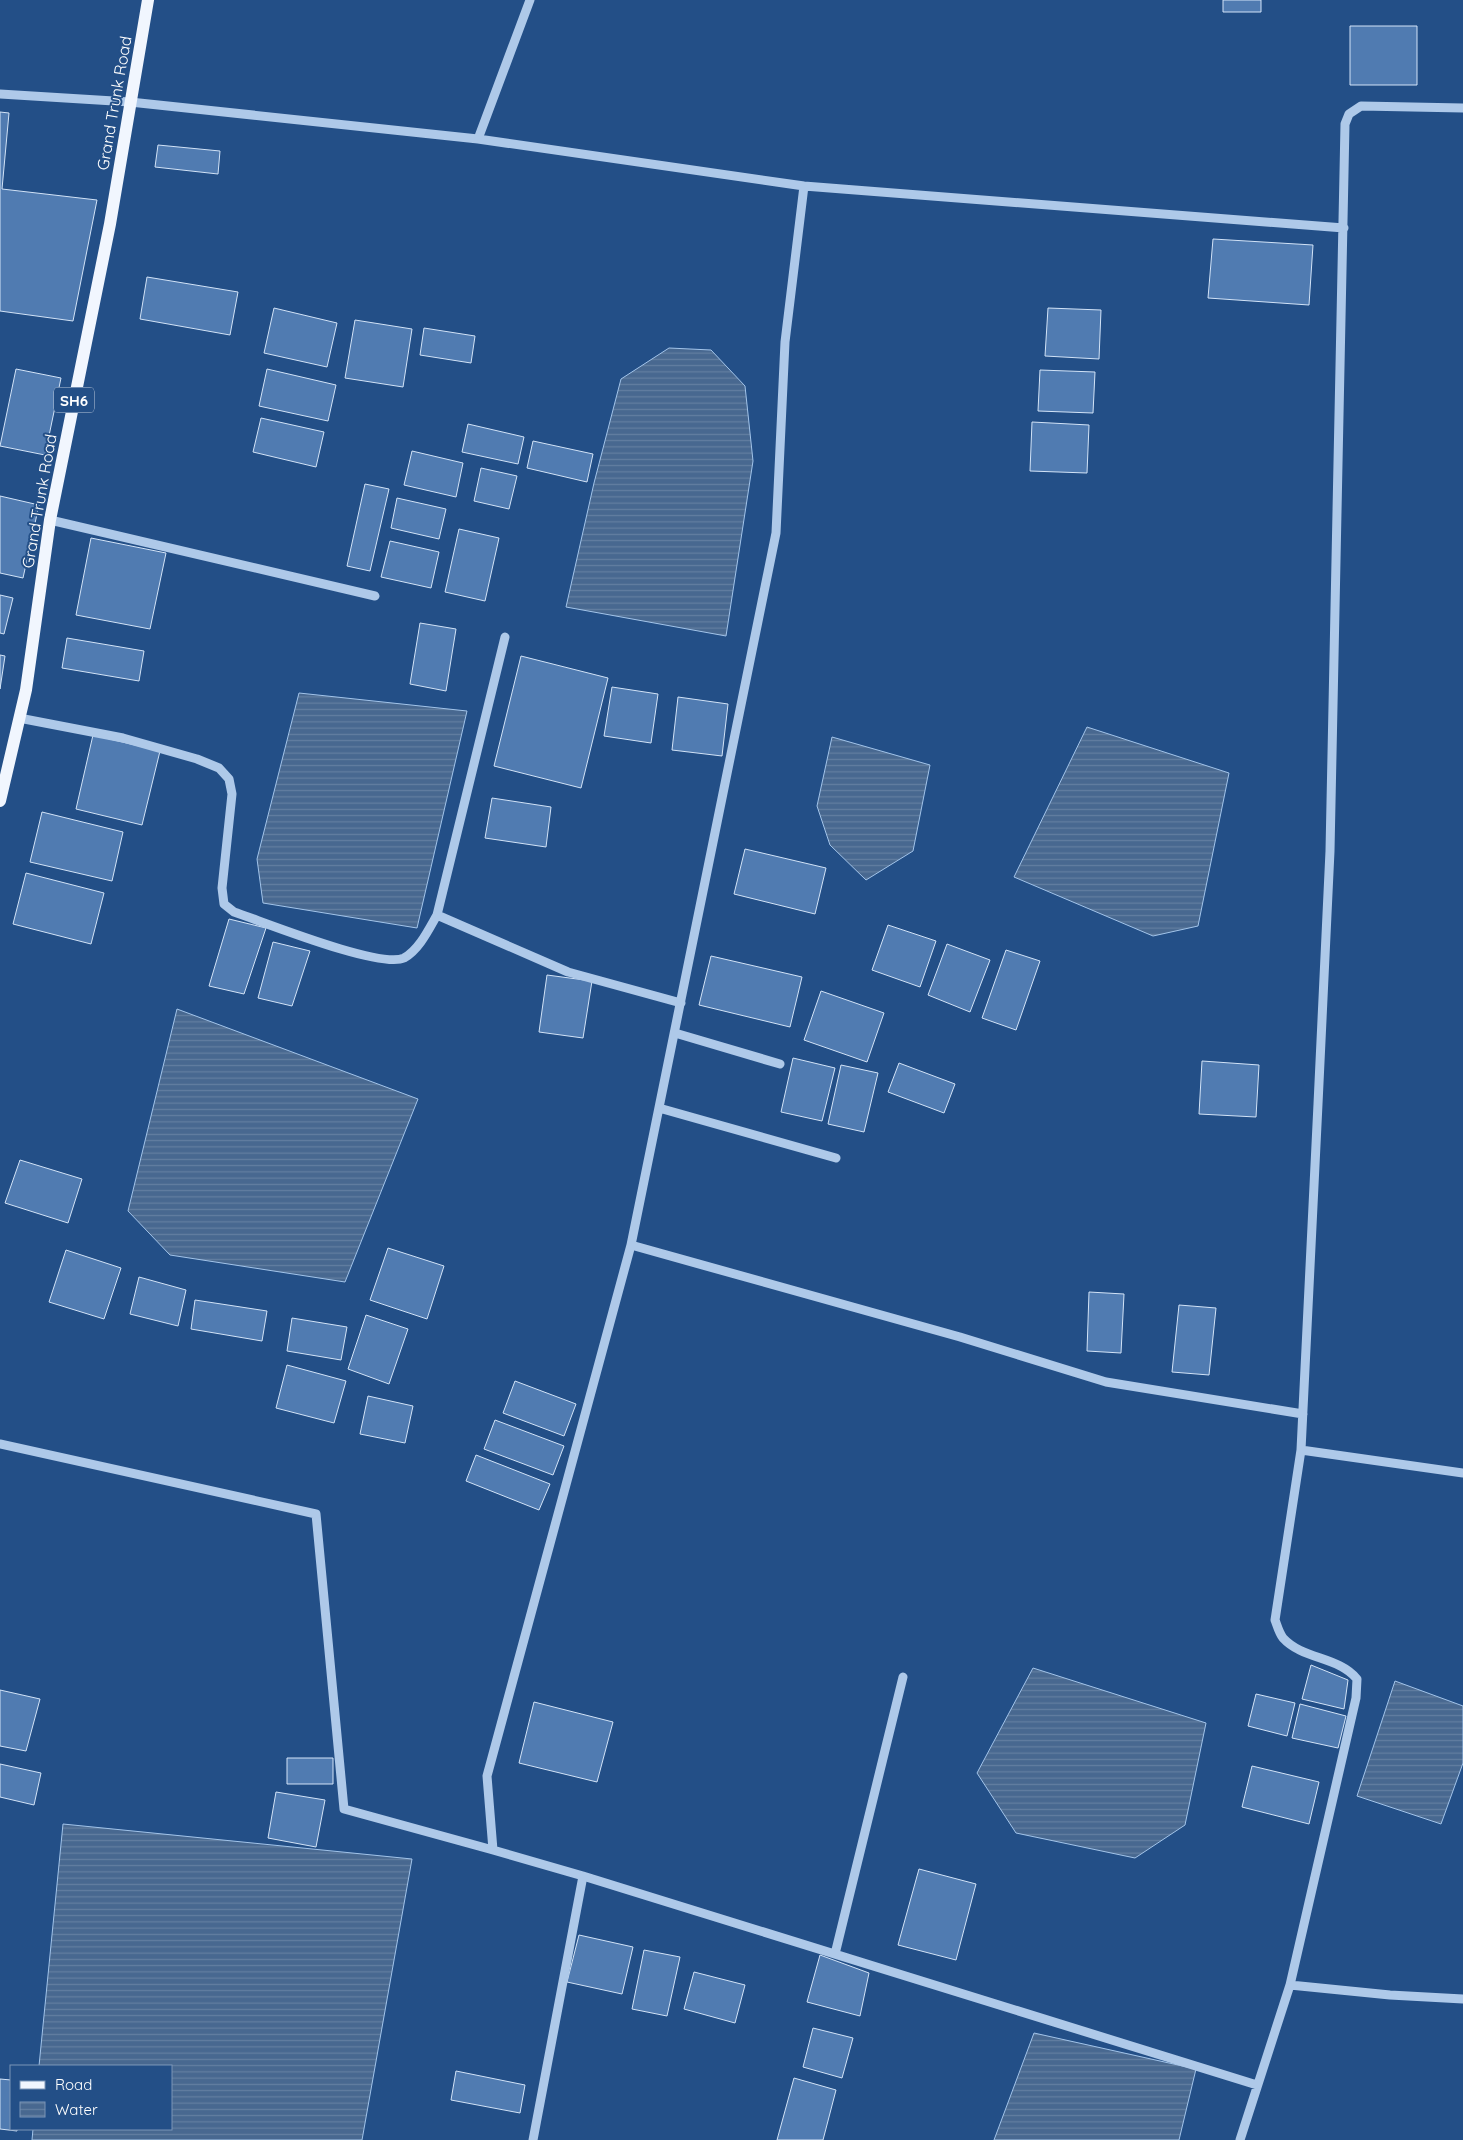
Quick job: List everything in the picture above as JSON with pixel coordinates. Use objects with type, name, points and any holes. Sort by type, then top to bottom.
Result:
[{"type":"main road","name":"Grand Trunk Road","points":[[0,801],[2,779],[26,690],[50,520],[110,224],[148,0]]},
{"type":"street","points":[[478,138],[530,0]]},
{"type":"street","points":[[0,94],[130,102],[478,138],[804,186],[1344,228]]},
{"type":"street","points":[[1240,2140],[1290,1985],[1356,1698],[1357,1680],[1346,1668],[1298,1650],[1282,1637],[1275,1620],[1301,1450],[1330,852],[1345,124],[1348,114],[1362,106],[1463,108]]},
{"type":"street","points":[[493,1850],[487,1776],[631,1245],[776,533],[785,342],[804,186]]},
{"type":"street","points":[[50,520],[375,596]]},
{"type":"street","points":[[19,718],[123,738],[174,752],[219,768],[230,779],[232,794],[222,888],[224,904],[234,912],[350,952],[389,961],[404,958],[422,940],[436,916],[505,637]]},
{"type":"street","points":[[436,916],[568,972],[681,1003]]},
{"type":"street","points":[[675,1033],[780,1064]]},
{"type":"street","points":[[659,1108],[836,1158]]},
{"type":"street","points":[[631,1245],[960,1337],[1106,1382],[1303,1414]]},
{"type":"street","points":[[0,1444],[316,1514],[344,1809],[583,1876],[1257,2085]]},
{"type":"street","points":[[1301,1450],[1463,1474]]},
{"type":"street","points":[[835,1954],[903,1677]]},
{"type":"street","points":[[533,2140],[583,1876]]},
{"type":"street","points":[[1290,1985],[1463,2000]]},
{"type":"water","points":[[669,348],[711,350],[745,386],[753,461],[726,636],[566,607],[594,483],[621,379]]},
{"type":"water","points":[[299,693],[467,711],[417,928],[263,903],[257,859]]},
{"type":"water","points":[[1087,727],[1229,773],[1198,926],[1153,936],[1014,877]]},
{"type":"water","points":[[832,737],[930,765],[913,851],[866,880],[830,845],[817,806]]},
{"type":"water","points":[[177,1009],[418,1099],[345,1282],[170,1255],[128,1211]]},
{"type":"water","points":[[1033,1668],[1206,1723],[1185,1825],[1135,1858],[1016,1833],[977,1773]]},
{"type":"water","points":[[1395,1681],[1463,1706],[1463,1763],[1441,1824],[1357,1796]]},
{"type":"water","points":[[63,1824],[412,1859],[362,2140],[32,2140],[33,2130],[172,2130],[172,2065],[39,2065]]},
{"type":"water","points":[[1034,2033],[1196,2069],[1179,2140],[994,2140]]},
{"type":"building","points":[[1223,0],[1261,0],[1261,12],[1223,12]]},
{"type":"building","points":[[1350,26],[1417,26],[1417,85],[1350,85]]},
{"type":"building","points":[[0,112],[9,113],[2,189],[97,200],[73,321],[0,311]]},
{"type":"building","points":[[158,145],[220,151],[218,174],[155,167]]},
{"type":"building","points":[[1213,239],[1313,245],[1309,305],[1208,298]]},
{"type":"building","points":[[147,277],[238,292],[230,335],[140,319]]},
{"type":"building","points":[[274,308],[337,323],[327,367],[264,353]]},
{"type":"building","points":[[1048,308],[1101,310],[1099,359],[1045,356]]},
{"type":"building","points":[[355,320],[412,329],[403,387],[345,378]]},
{"type":"building","points":[[424,328],[475,336],[471,363],[420,355]]},
{"type":"building","points":[[16,369],[61,378],[45,455],[0,446]]},
{"type":"building","points":[[267,369],[336,385],[328,421],[259,406]]},
{"type":"building","points":[[1040,370],[1095,372],[1093,413],[1038,411]]},
{"type":"building","points":[[261,418],[324,432],[316,467],[253,452]]},
{"type":"building","points":[[1032,422],[1089,425],[1087,473],[1030,471]]},
{"type":"building","points":[[468,424],[524,437],[518,464],[462,452]]},
{"type":"building","points":[[533,441],[593,454],[587,482],[527,468]]},
{"type":"building","points":[[412,451],[463,463],[456,497],[404,485]]},
{"type":"building","points":[[481,468],[517,476],[509,509],[474,501]]},
{"type":"building","points":[[365,484],[389,489],[370,571],[347,566]]},
{"type":"building","points":[[0,496],[39,505],[23,578],[0,573]]},
{"type":"building","points":[[397,498],[446,509],[439,539],[391,528]]},
{"type":"building","points":[[459,529],[499,538],[485,601],[445,592]]},
{"type":"building","points":[[91,538],[166,553],[150,629],[76,615]]},
{"type":"building","points":[[390,541],[439,552],[431,588],[381,577]]},
{"type":"building","points":[[0,595],[13,598],[4,634],[0,633]]},
{"type":"building","points":[[420,623],[456,629],[446,691],[410,684]]},
{"type":"building","points":[[67,638],[144,651],[139,681],[62,668]]},
{"type":"building","points":[[0,655],[5,656],[0,689]]},
{"type":"building","points":[[521,656],[608,678],[581,788],[494,766]]},
{"type":"building","points":[[612,687],[658,694],[651,743],[604,736]]},
{"type":"building","points":[[678,697],[728,704],[722,756],[672,750]]},
{"type":"building","points":[[93,735],[160,751],[142,825],[76,809]]},
{"type":"building","points":[[492,798],[551,807],[546,847],[485,838]]},
{"type":"building","points":[[42,812],[123,832],[112,881],[30,862]]},
{"type":"building","points":[[745,849],[826,868],[815,914],[734,894]]},
{"type":"building","points":[[26,873],[104,893],[91,944],[13,924]]},
{"type":"building","points":[[229,919],[266,928],[244,994],[209,986]]},
{"type":"building","points":[[888,925],[936,941],[920,987],[872,970]]},
{"type":"building","points":[[273,942],[310,951],[292,1006],[258,998]]},
{"type":"building","points":[[947,944],[990,960],[970,1012],[928,995]]},
{"type":"building","points":[[1006,950],[1040,961],[1016,1030],[982,1018]]},
{"type":"building","points":[[711,956],[802,977],[790,1027],[699,1005]]},
{"type":"building","points":[[547,975],[592,981],[583,1038],[539,1032]]},
{"type":"building","points":[[821,991],[884,1013],[867,1062],[804,1040]]},
{"type":"building","points":[[793,1058],[835,1068],[822,1121],[781,1112]]},
{"type":"building","points":[[1202,1061],[1259,1065],[1256,1117],[1199,1114]]},
{"type":"building","points":[[899,1063],[955,1084],[944,1113],[888,1092]]},
{"type":"building","points":[[841,1065],[878,1073],[864,1132],[828,1124]]},
{"type":"building","points":[[20,1160],[82,1179],[68,1223],[5,1203]]},
{"type":"building","points":[[388,1248],[444,1266],[427,1319],[370,1300]]},
{"type":"building","points":[[66,1250],[121,1268],[104,1319],[49,1302]]},
{"type":"building","points":[[139,1277],[186,1290],[178,1326],[130,1314]]},
{"type":"building","points":[[1089,1292],[1124,1294],[1121,1353],[1087,1351]]},
{"type":"building","points":[[195,1300],[267,1311],[262,1341],[191,1329]]},
{"type":"building","points":[[1179,1305],[1216,1308],[1209,1375],[1172,1372]]},
{"type":"building","points":[[366,1315],[408,1329],[389,1384],[348,1369]]},
{"type":"building","points":[[292,1318],[347,1327],[341,1360],[287,1351]]},
{"type":"building","points":[[287,1365],[346,1381],[334,1423],[276,1408]]},
{"type":"building","points":[[515,1381],[576,1404],[564,1436],[503,1413]]},
{"type":"building","points":[[368,1396],[413,1406],[405,1443],[360,1434]]},
{"type":"building","points":[[495,1420],[564,1446],[553,1475],[484,1449]]},
{"type":"building","points":[[476,1455],[550,1484],[539,1510],[466,1481]]},
{"type":"building","points":[[1311,1665],[1348,1680],[1344,1709],[1302,1699]]},
{"type":"building","points":[[0,1690],[40,1699],[26,1751],[0,1746]]},
{"type":"building","points":[[1256,1694],[1295,1703],[1287,1736],[1248,1726]]},
{"type":"building","points":[[534,1702],[613,1722],[597,1782],[519,1763]]},
{"type":"building","points":[[1300,1704],[1346,1716],[1338,1748],[1292,1738]]},
{"type":"building","points":[[287,1758],[333,1758],[333,1784],[287,1784]]},
{"type":"building","points":[[0,1764],[41,1773],[34,1805],[0,1797]]},
{"type":"building","points":[[1252,1766],[1319,1782],[1309,1824],[1242,1807]]},
{"type":"building","points":[[276,1792],[325,1800],[316,1847],[268,1838]]},
{"type":"building","points":[[919,1869],[976,1884],[956,1960],[898,1945]]},
{"type":"building","points":[[579,1935],[633,1947],[622,1994],[567,1982]]},
{"type":"building","points":[[644,1950],[680,1957],[667,2016],[632,2009]]},
{"type":"building","points":[[820,1955],[869,1973],[860,2016],[807,2002]]},
{"type":"building","points":[[694,1972],[745,1985],[735,2023],[684,2009]]},
{"type":"building","points":[[813,2028],[853,2038],[842,2078],[803,2067]]},
{"type":"building","points":[[456,2071],[525,2085],[520,2113],[451,2100]]},
{"type":"building","points":[[794,2078],[836,2090],[823,2140],[777,2140]]},
{"type":"building","points":[[0,2079],[10,2080],[10,2130],[17,2131],[0,2129]]}]
